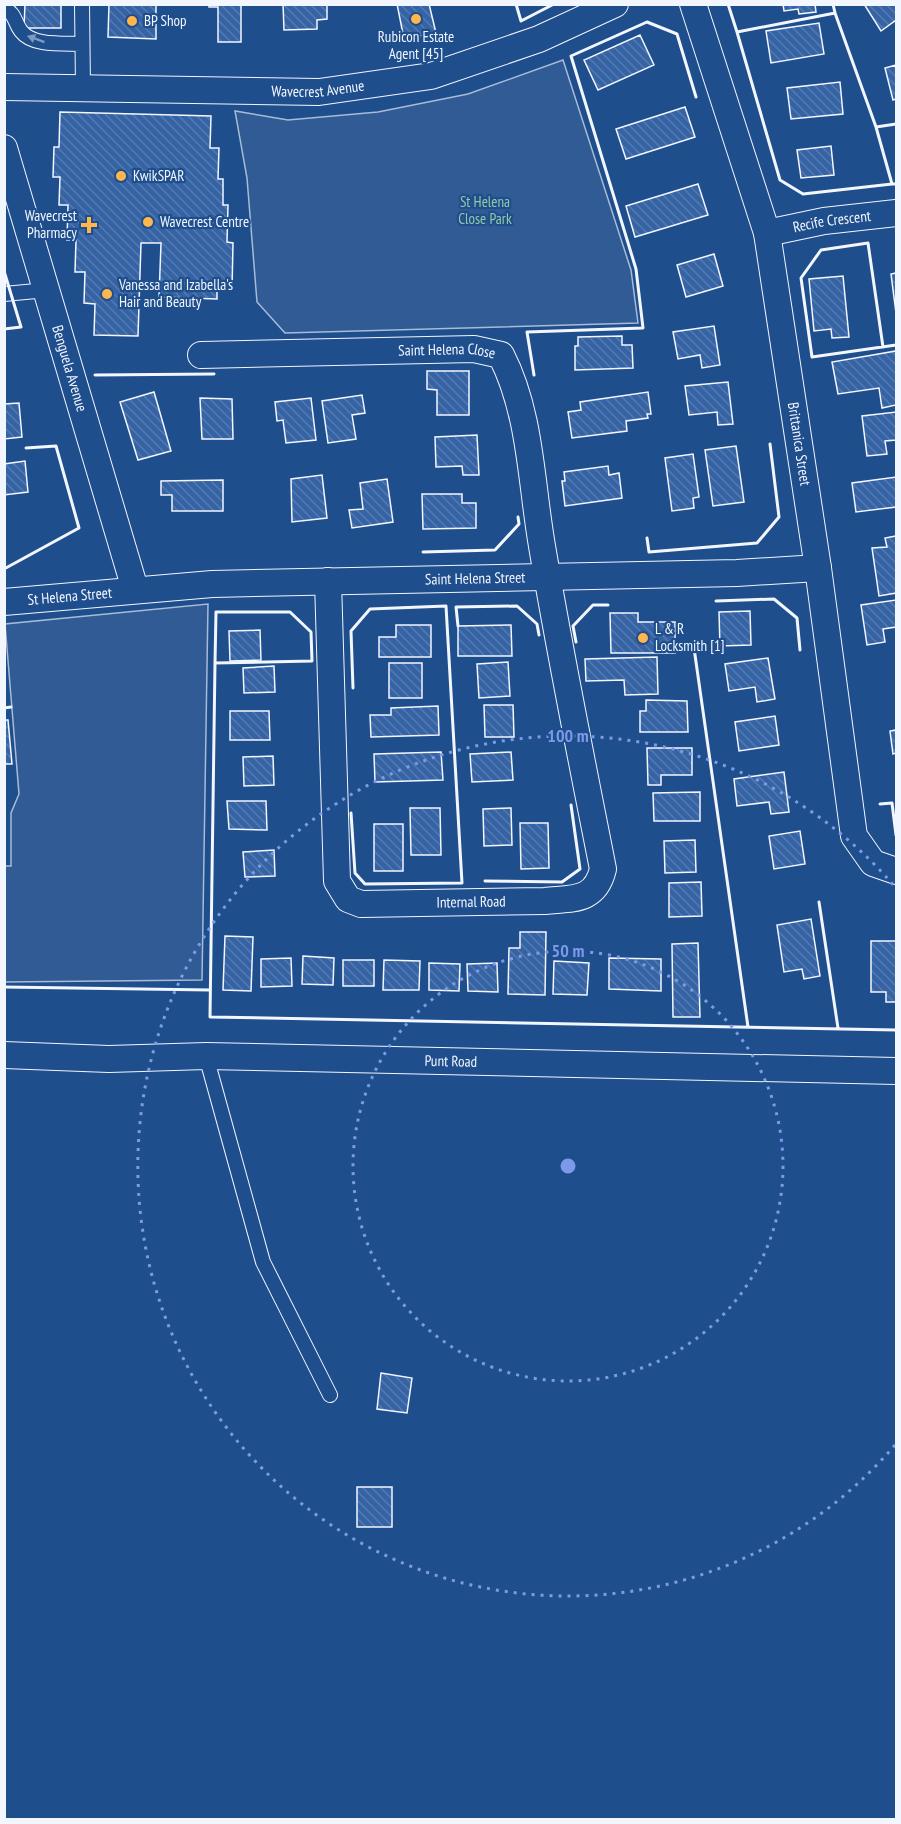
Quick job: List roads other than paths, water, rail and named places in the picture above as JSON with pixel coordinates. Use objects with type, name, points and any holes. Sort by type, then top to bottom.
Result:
[{"type":"street","name":"Wavecrest Avenue","points":[[4,87],[319,92],[432,76],[539,39],[615,4]]},
{"type":"street","name":"Brittanica Street","points":[[693,4],[767,233],[818,568],[854,836],[873,863],[897,871]]},
{"type":"street","name":"Benguela Avenue","points":[[4,148],[135,589]]},
{"type":"street","name":"Recife Crescent","points":[[767,233],[824,221],[897,213]]},
{"type":"street","name":"Saint Helena Close","points":[[201,355],[474,349],[501,355],[514,380],[522,416],[548,578]]},
{"type":"street","name":"Saint Helena Street","points":[[135,589],[212,584],[548,578],[737,573],[818,568]]},
{"type":"street","name":"Internal Road","points":[[328,581],[337,881],[340,891],[348,899],[361,904],[545,901],[588,894],[600,882],[603,869],[548,578]]},
{"type":"street","name":"St Helena Street","points":[[4,602],[135,589]]},
{"type":"street","name":"Punt Road","points":[[4,1055],[109,1059],[206,1056],[897,1071]]},
{"type":"lane","points":[[82,4],[83,87]]},
{"type":"lane","points":[[4,8],[16,17],[21,30],[30,37],[41,42],[82,44]]},
{"type":"lane","points":[[4,294],[47,290]]},
{"type":"lane","points":[[206,1056],[263,1262],[330,1395]]},
{"type":"place","name":"Rubicon Estate Agent [45]","points":[[416,19]]},
{"type":"place","name":"BP Shop","points":[[132,21]]},
{"type":"place","name":"KwikSPAR","points":[[121,176]]},
{"type":"place","name":"Wavecrest Centre","points":[[148,222]]},
{"type":"place","name":"Wavecrest Pharmacy","points":[[89,225]]},
{"type":"place","name":"Vanessa and Izabella's Hair and Beauty","points":[[107,294]]},
{"type":"place","name":"L & R Locksmith [1]","points":[[643,638]]},
{"type":"park label","name":"St Helena Close Park","points":[[485,210]]}]
